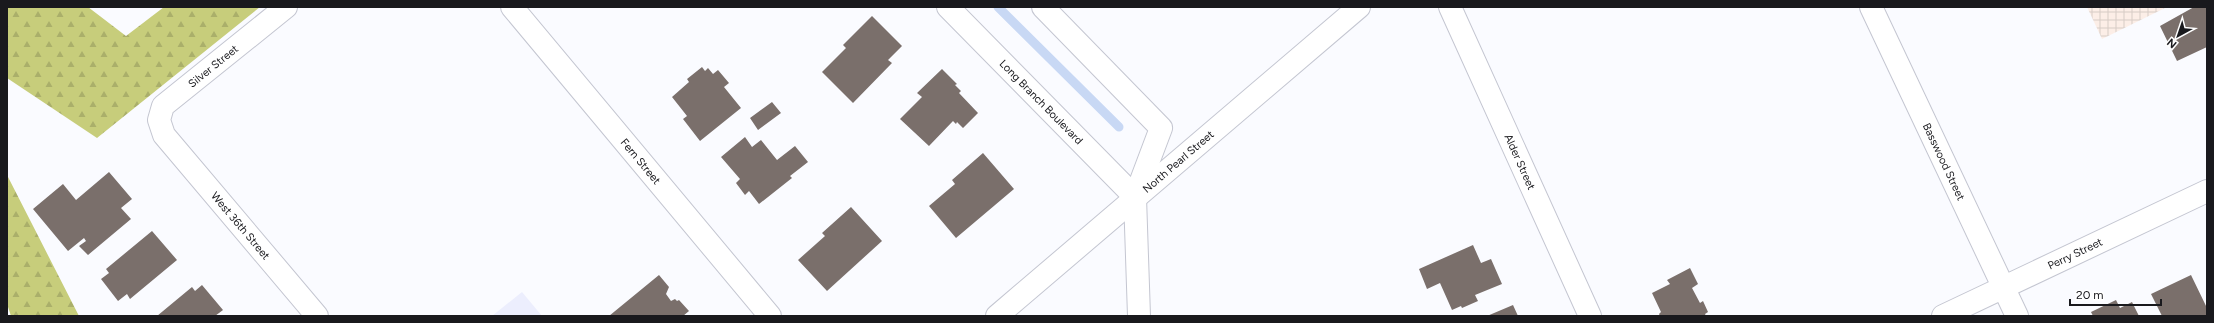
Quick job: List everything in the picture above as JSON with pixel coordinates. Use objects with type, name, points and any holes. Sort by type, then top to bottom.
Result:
[{"type":"street","name":"Silver Street","points":[[164,135],[159,120],[164,106],[286,7]]},
{"type":"street","name":"Fern Street","points":[[512,7],[770,316]]},
{"type":"street","name":"Long Branch Boulevard","points":[[948,7],[1135,197]]},
{"type":"street","points":[[1043,7],[1161,128],[1135,197],[1139,316]]},
{"type":"street","name":"North Pearl Street","points":[[997,316],[1359,7]]},
{"type":"street","name":"Alder Street","points":[[1450,7],[1590,316]]},
{"type":"street","name":"Basswood Street","points":[[1871,7],[2017,316]]},
{"type":"street","name":"West 36th Street","points":[[164,135],[317,316]]},
{"type":"street","name":"Perry Street","points":[[1943,316],[2207,191]]},
{"type":"shaded area","points":[[2087,7],[2167,7],[2102,39]]},
{"type":"shaded area","points":[[522,292],[542,316],[492,316]]},
{"type":"green space","points":[[7,7],[88,7],[126,36],[164,7],[260,7],[97,138],[7,78]]},
{"type":"green space","points":[[7,175],[79,316],[11,316],[7,304]]},
{"type":"building","points":[[2194,7],[2207,7],[2207,47],[2177,61],[2160,26]]},
{"type":"building","points":[[872,16],[902,46],[888,60],[892,63],[853,103],[822,72],[846,48],[843,45]]},
{"type":"building","points":[[702,67],[705,71],[708,68],[713,74],[718,70],[729,83],[724,87],[741,108],[700,141],[683,119],[687,116],[672,97],[689,82],[687,79]]},
{"type":"building","points":[[942,69],[957,84],[955,85],[961,91],[959,93],[978,113],[963,128],[957,122],[956,124],[953,121],[929,146],[900,119],[922,97],[917,93]]},
{"type":"building","points":[[772,102],[781,113],[758,130],[750,118]]},
{"type":"building","points":[[745,137],[752,147],[761,140],[777,160],[795,146],[808,162],[790,176],[792,178],[759,204],[749,191],[745,195],[736,183],[740,179],[721,157]]},
{"type":"building","points":[[983,153],[1014,189],[956,238],[929,206],[955,184],[952,180]]},
{"type":"building","points":[[109,172],[132,199],[121,208],[131,219],[88,255],[79,246],[86,241],[84,238],[68,251],[33,209],[63,184],[76,200]]},
{"type":"building","points":[[851,207],[882,241],[827,291],[798,260],[825,236],[822,233]]},
{"type":"building","points":[[152,231],[177,260],[130,299],[127,294],[118,301],[101,279],[109,273],[106,269]]},
{"type":"building","points":[[1473,245],[1481,263],[1491,259],[1502,284],[1475,295],[1478,301],[1462,308],[1461,306],[1452,310],[1440,283],[1427,289],[1419,269]]},
{"type":"building","points":[[1690,268],[1698,284],[1692,288],[1700,303],[1703,301],[1708,312],[1705,314],[1706,316],[1660,316],[1659,314],[1661,312],[1652,293],[1670,284],[1667,280]]},
{"type":"building","points":[[659,275],[669,287],[666,294],[671,301],[675,299],[677,301],[679,300],[689,311],[683,316],[609,316]]},
{"type":"building","points":[[2191,275],[2207,308],[2207,316],[2162,316],[2151,294]]},
{"type":"building","points":[[202,285],[223,310],[215,316],[157,316],[192,287],[195,291]]},
{"type":"building","points":[[2116,300],[2120,308],[2132,302],[2139,316],[2093,316],[2091,312]]},
{"type":"building","points":[[1513,305],[1518,316],[1487,316]]},
{"type":"waterway","points":[[998,7],[1119,127]]}]
